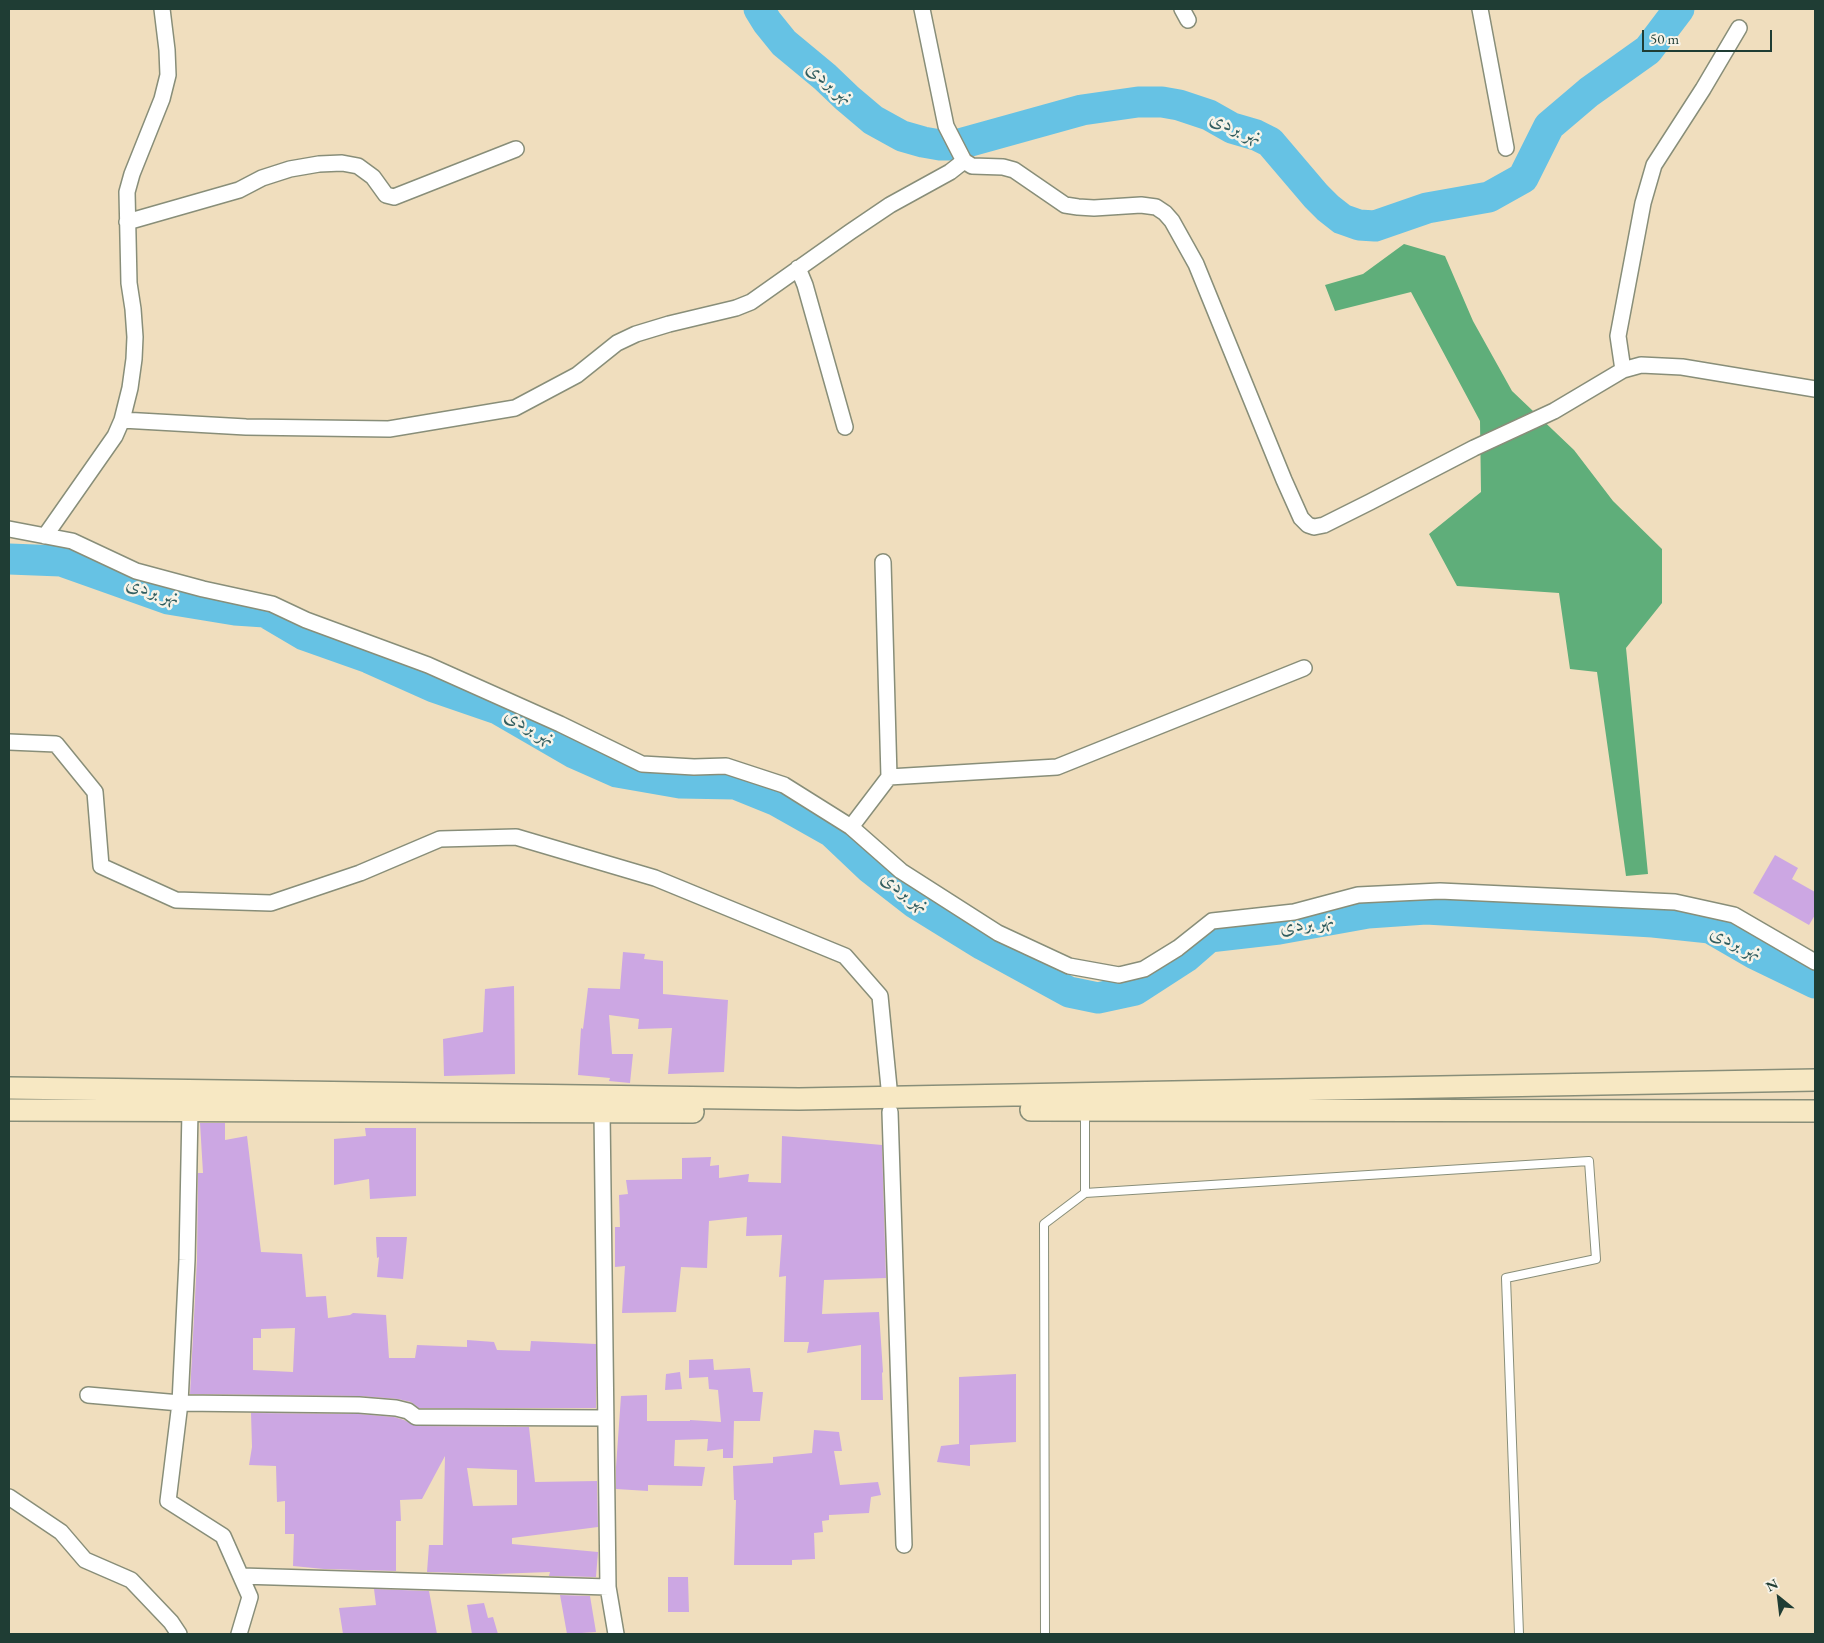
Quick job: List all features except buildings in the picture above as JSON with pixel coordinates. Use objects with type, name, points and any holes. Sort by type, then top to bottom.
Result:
[{"type":"main road","points":[[9,1110],[602,1112],[1815,1080]]},
{"type":"main road","points":[[9,1088],[799,1099],[890,1105],[1084,1109],[1815,1111]]},
{"type":"street","points":[[45,536],[115,436],[122,420],[130,388],[135,337],[129,283],[130,255],[127,192],[132,174],[162,99],[168,75],[162,9]]},
{"type":"street","points":[[922,9],[946,126],[962,158],[972,166],[1003,167],[1014,170],[1065,205],[1094,208],[1141,204],[1166,213],[1172,221],[1196,264],[1284,480],[1302,518],[1308,525],[1314,527],[1324,525],[1474,448],[1554,411],[1623,370],[1641,365],[1682,367],[1815,388]]},
{"type":"street","points":[[1480,9],[1506,148]]},
{"type":"street","points":[[1623,370],[1618,336],[1643,203],[1654,165],[1703,89],[1739,28]]},
{"type":"street","points":[[127,222],[239,190],[262,178],[290,169],[319,164],[342,162],[358,166],[373,176],[386,195],[394,197],[516,149]]},
{"type":"street","points":[[122,420],[246,426],[389,429],[515,408],[577,376],[617,343],[636,334],[744,305],[757,298],[882,210],[950,172],[962,158]]},
{"type":"street","points":[[798,268],[805,285],[845,427]]},
{"type":"street","points":[[9,529],[72,541],[136,571],[203,589],[272,604],[306,620],[428,665],[560,724],[642,764],[694,767],[726,766],[784,786],[851,827],[901,871],[998,933],[1069,966],[1119,975],[1144,969],[1178,948],[1212,921],[1294,912],[1358,894],[1440,891],[1675,902],[1734,915],[1815,962]]},
{"type":"street","points":[[851,827],[889,777],[883,562]]},
{"type":"street","points":[[889,777],[1057,767],[1304,668]]},
{"type":"street","points":[[9,742],[56,744],[95,792],[101,866],[176,900],[272,903],[360,873],[440,839],[516,837],[654,878],[845,956],[880,996],[890,1105],[904,1545]]},
{"type":"street","points":[[190,1111],[187,1260],[180,1403],[168,1501],[223,1536],[250,1597],[239,1634]]},
{"type":"street","points":[[602,1112],[608,1587],[616,1634]]},
{"type":"street","points":[[88,1395],[180,1403],[359,1405],[396,1408],[408,1411],[416,1417],[605,1418]]},
{"type":"street","points":[[9,1497],[61,1532],[85,1560],[131,1580],[171,1622],[179,1634]]},
{"type":"street","points":[[241,1576],[608,1587]]},
{"type":"lane","points":[[1084,1109],[1085,1193]]},
{"type":"lane","points":[[1045,1634],[1044,1224],[1085,1193],[1589,1161],[1596,1259],[1506,1278],[1519,1634]]},
{"type":"green space","points":[[1404,244],[1445,256],[1473,321],[1512,391],[1574,450],[1613,501],[1662,549],[1662,603],[1626,648],[1648,874],[1626,876],[1597,672],[1570,669],[1559,593],[1457,586],[1429,534],[1481,492],[1480,421],[1411,292],[1335,311],[1325,285],[1363,274]]},
{"type":"waterway","name":"نهر بردى","points":[[759,9],[784,43],[873,120],[902,136],[940,145],[956,145],[1082,110],[1138,102],[1162,102],[1179,105],[1209,115],[1232,128],[1256,135],[1270,142],[1328,208],[1342,219],[1359,225],[1375,226],[1427,208],[1489,197],[1523,178],[1549,126],[1589,92],[1648,50],[1679,9]]},
{"type":"waterway","name":"نهر بردى","points":[[9,559],[61,561],[168,599],[235,610],[265,612],[304,635],[369,658],[434,687],[498,709],[574,753],[617,772],[680,783],[735,784],[777,801],[832,832],[870,868],[915,903],[983,945],[1069,992],[1098,998],[1135,990],[1186,957],[1209,937],[1279,929],[1368,913],[1426,909],[1653,922],[1710,928],[1755,954],[1815,983]]}]
